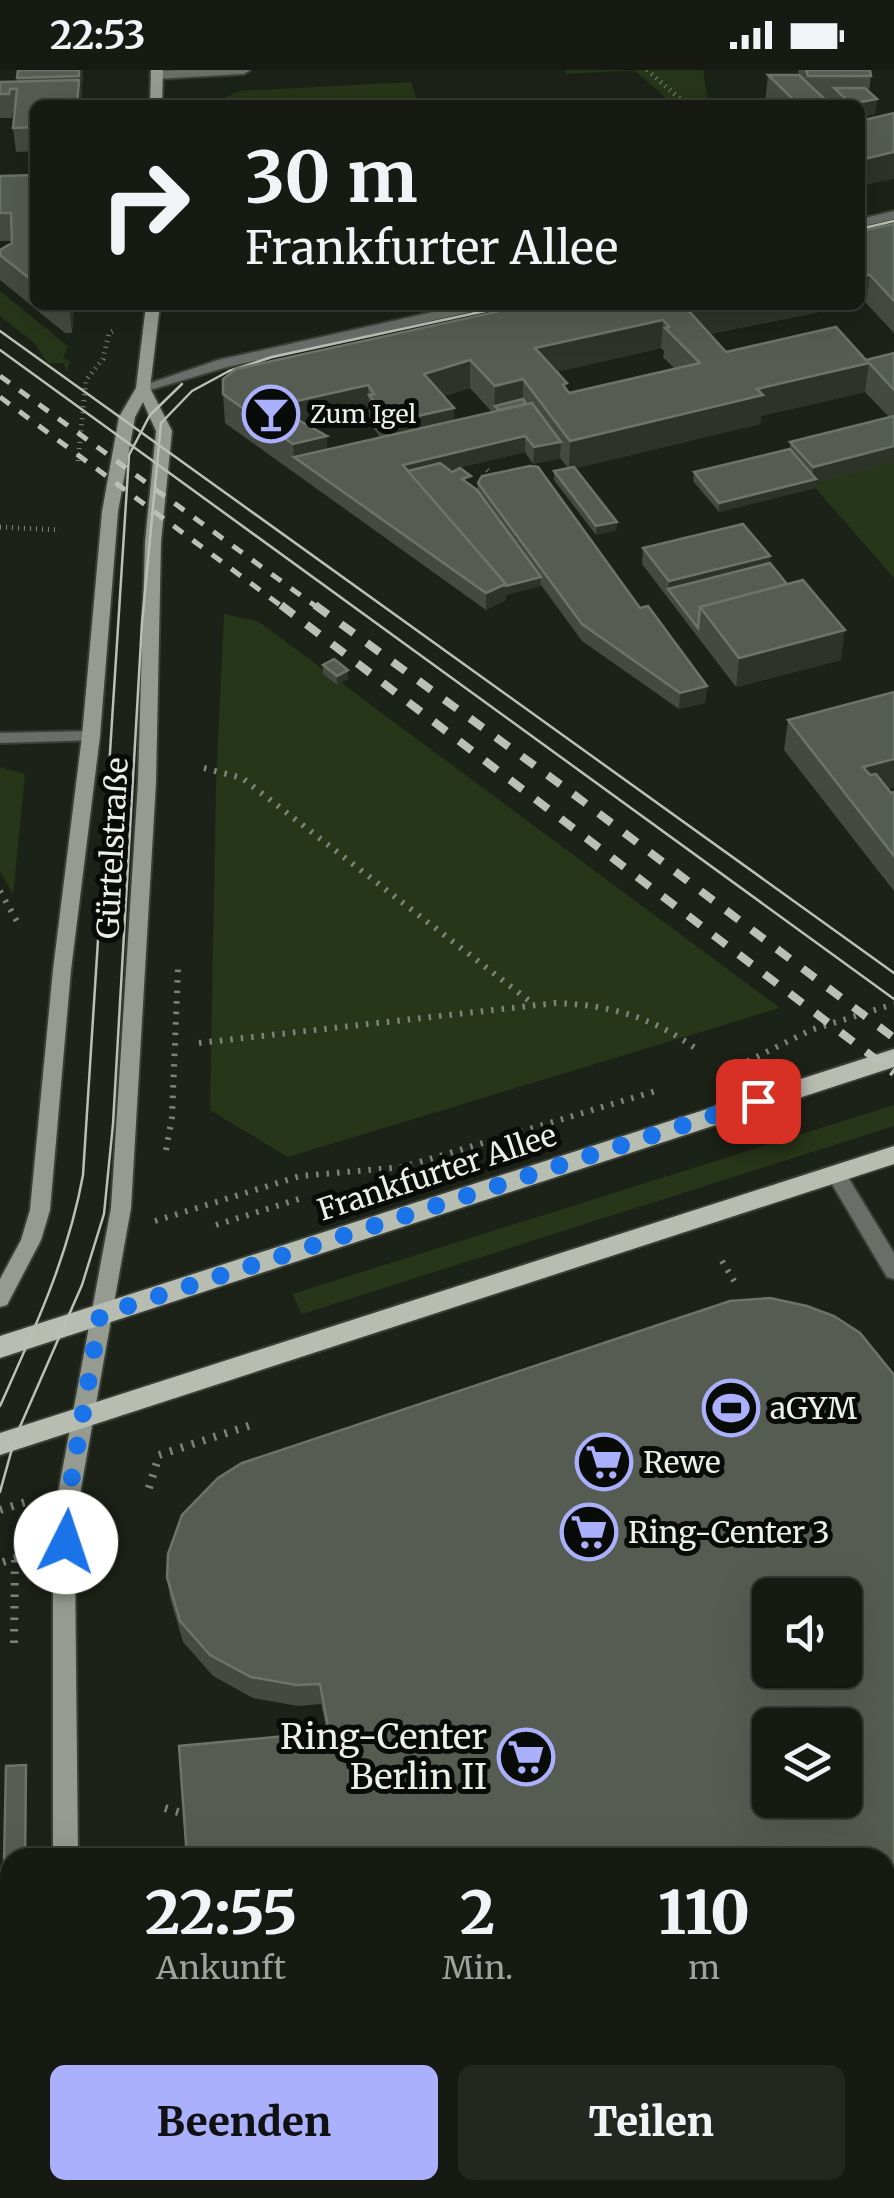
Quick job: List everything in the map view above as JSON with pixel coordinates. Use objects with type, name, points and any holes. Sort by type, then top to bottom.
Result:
[{"type":"main road","points":[[156,72],[156,100]]},
{"type":"main road","name":"Gürtelstraße","points":[[0,1299],[31,1240],[40,1210],[62,970],[91,736],[110,512],[127,417],[143,388],[151,310]]},
{"type":"main road","name":"Gürtelstraße","points":[[66,1848],[64,1568],[70,1488],[124,1180],[146,782],[153,542],[164,431],[143,388]]},
{"type":"main road","name":"Frankfurter Allee","points":[[0,1347],[894,1058]]},
{"type":"main road","points":[[0,1444],[894,1155]]},
{"type":"street","points":[[156,72],[244,70]]},
{"type":"street","points":[[865,222],[894,216]]},
{"type":"street","points":[[143,388],[223,363],[461,310]]},
{"type":"street","points":[[0,738],[91,736]]},
{"type":"street","points":[[836,1174],[894,1270]]},
{"type":"path","points":[[647,70],[681,100]]},
{"type":"path","points":[[86,380],[104,376]]},
{"type":"path","points":[[488,470],[502,484]]},
{"type":"path","points":[[0,527],[60,530]]},
{"type":"path","points":[[204,768],[242,778],[533,1004]]},
{"type":"path","points":[[0,891],[19,925]]},
{"type":"path","points":[[199,1043],[533,1004],[583,1002],[618,1007],[657,1022],[698,1051]]},
{"type":"path","points":[[734,1068],[811,1030],[894,1004]]},
{"type":"path","points":[[169,1215],[300,1176],[403,1167],[660,1090]]},
{"type":"path","points":[[216,1225],[302,1198]]},
{"type":"path","points":[[722,1261],[737,1286]]},
{"type":"path","points":[[149,1488],[159,1455],[252,1424]]},
{"type":"path","points":[[3,1562],[34,1552]]},
{"type":"path","points":[[14,1642],[15,1558]]},
{"type":"path","points":[[165,1808],[185,1814]]},
{"type":"green space","points":[[565,70],[634,70],[566,74]]},
{"type":"green space","points":[[634,70],[703,70],[708,100],[668,100]]},
{"type":"green space","points":[[411,82],[417,100],[226,100],[239,91]]},
{"type":"green space","points":[[0,291],[68,346],[63,358],[70,361],[67,372],[63,363],[48,363],[34,343],[0,316]]},
{"type":"green space","points":[[894,462],[894,578],[811,483]]},
{"type":"green space","points":[[224,614],[259,622],[780,1008],[288,1157],[210,1110],[216,784]]},
{"type":"green space","points":[[0,767],[25,774],[13,895],[0,871]]},
{"type":"green space","points":[[894,1105],[894,1126],[302,1314],[292,1294]]},
{"type":"building","points":[[18,70],[79,70],[79,76],[17,78]]},
{"type":"building","points":[[806,70],[870,70],[871,76],[808,76]]},
{"type":"building","points":[[768,75],[799,75],[826,100],[794,100]]},
{"type":"building","points":[[79,80],[77,100],[30,100],[30,127],[13,128],[17,89],[0,94],[0,82]]},
{"type":"building","points":[[834,88],[865,88],[877,99],[865,101],[847,100]]},
{"type":"building","points":[[894,113],[894,152],[865,159],[865,120]]},
{"type":"building","points":[[30,175],[30,279],[0,255],[0,250],[12,243],[11,213],[0,213],[0,176]]},
{"type":"building","points":[[894,224],[894,301],[870,275],[865,276],[865,230]]},
{"type":"building","points":[[504,310],[688,310],[726,352],[836,327],[866,360],[894,353],[894,390],[869,363],[757,389],[763,395],[570,441],[523,379],[495,386],[470,360],[424,374],[454,408],[390,422],[369,395],[374,394],[368,385],[292,402],[283,407],[291,416],[327,436],[293,444],[223,394],[223,379],[236,369]],"holes":[[[663,320],[669,327],[665,328],[700,363],[569,393],[563,385],[567,383],[535,348]]]},
{"type":"building","points":[[523,399],[526,404],[498,410],[495,406]]},
{"type":"building","points":[[532,403],[561,442],[534,447],[525,436],[403,465],[506,584],[486,593],[294,457]]},
{"type":"building","points":[[894,416],[894,446],[813,467],[790,442]]},
{"type":"building","points":[[790,449],[816,479],[719,503],[694,472]]},
{"type":"building","points":[[440,463],[452,472],[460,468],[471,476],[462,479],[477,490],[541,577],[506,586],[408,471]]},
{"type":"building","points":[[538,467],[640,608],[648,606],[707,686],[680,693],[582,624],[478,483],[482,476]]},
{"type":"building","points":[[574,467],[617,522],[596,526],[554,471]]},
{"type":"building","points":[[743,524],[770,556],[669,581],[643,548]]},
{"type":"building","points":[[770,563],[787,584],[700,607],[698,628],[668,589]]},
{"type":"building","points":[[803,580],[845,630],[739,658],[700,607]]},
{"type":"building","points":[[334,659],[348,670],[337,676],[323,665]]},
{"type":"building","points":[[894,692],[894,759],[863,767],[894,792],[894,856],[788,720]]},
{"type":"building","name":"Ring-Center Berlin II","points":[[770,1298],[834,1316],[860,1333],[894,1375],[894,1848],[186,1848],[179,1746],[329,1732],[320,1684],[296,1685],[251,1677],[210,1655],[180,1621],[167,1577],[168,1554],[182,1515],[218,1478],[242,1463],[730,1301]]},
{"type":"building","points":[[26,1765],[25,1848],[4,1848],[6,1766]]},
{"type":"tram line","points":[[865,228],[894,221]]},
{"type":"tram line","points":[[159,445],[161,423],[192,391],[229,371],[272,357],[490,310]]},
{"type":"tram line","points":[[0,331],[141,432]]},
{"type":"tram line","points":[[0,350],[133,447]]},
{"type":"tram line","points":[[141,432],[150,415],[182,384]]},
{"type":"tram line","points":[[133,447],[141,432]]},
{"type":"tram line","points":[[141,432],[159,445]]},
{"type":"tram line","points":[[157,464],[159,445]]},
{"type":"tram line","points":[[159,445],[894,973]]},
{"type":"tram line","points":[[0,1406],[59,1265],[83,1175],[129,455],[133,447]]},
{"type":"tram line","points":[[133,447],[157,464]]},
{"type":"tram line","points":[[0,1492],[15,1438],[82,1285],[104,1214],[113,1124],[142,623],[157,464]]},
{"type":"tram line","points":[[157,464],[894,999]]},
{"type":"railway","points":[[0,376],[318,608]]},
{"type":"railway","points":[[0,397],[284,608]]},
{"type":"railway","points":[[281,605],[894,1073]]},
{"type":"railway","points":[[315,605],[568,790],[894,1038]]},
{"type":"place","name":"Zum Igel","points":[[271,414]]},
{"type":"place","name":"aGYM","points":[[731,1408]]},
{"type":"place","name":"Rewe","points":[[604,1462]]},
{"type":"place","name":"Ring-Center 3","points":[[589,1532]]},
{"type":"place","name":"Ring-Center Berlin II","points":[[526,1757]]},
{"type":"route","points":[[66,1542],[70,1488],[100,1315],[758,1101]]}]
